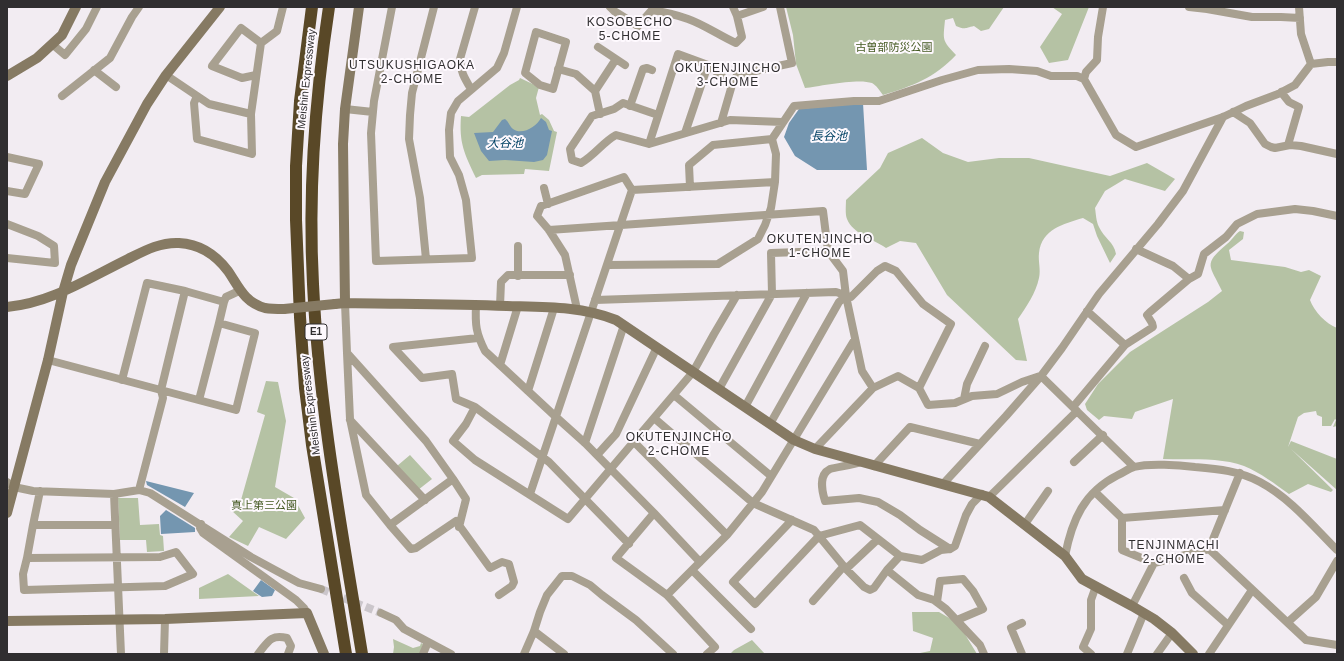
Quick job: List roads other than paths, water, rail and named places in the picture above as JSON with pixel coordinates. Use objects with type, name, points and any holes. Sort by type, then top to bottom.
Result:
[{"type":"highway","points":[[296,220],[292,164],[294,100],[306,7]]},
{"type":"highway","name":"Meishin Expressway","points":[[312,7],[300,101],[296,166],[296,220],[300,317],[305,388],[320,501],[346,654]]},
{"type":"highway","name":"Meishin Expressway","points":[[329,7],[316,105],[312,168],[311,231],[321,389],[336,499],[362,654]]},
{"type":"highway","points":[[311,231],[328,49],[336,7]]},
{"type":"street","points":[[7,76],[37,58],[62,35],[76,7]]},
{"type":"street","points":[[52,44],[65,55],[86,29],[97,7]]},
{"type":"street","points":[[62,96],[110,58],[132,17],[140,7]]},
{"type":"street","points":[[7,513],[11,484],[48,360],[63,292],[71,265],[105,182],[147,104],[166,75],[220,7]]},
{"type":"street","points":[[197,96],[194,103],[196,139],[252,154],[251,114],[261,43],[277,31],[283,7]]},
{"type":"street","points":[[359,7],[345,109],[342,144],[342,184],[350,419],[366,495],[411,549],[416,548],[456,522],[490,568],[502,562],[509,564],[514,582],[512,586],[499,595]]},
{"type":"street","points":[[392,7],[374,101],[371,133],[376,261],[472,258],[466,200],[459,175],[450,157],[449,130],[451,113],[458,101],[497,68],[504,53],[517,7]]},
{"type":"street","points":[[426,259],[420,198],[409,139],[412,93],[434,7]]},
{"type":"street","points":[[471,89],[463,76],[460,67],[460,59],[475,7]]},
{"type":"street","points":[[610,7],[638,26],[652,10],[665,12],[690,20],[736,43],[742,37],[737,16],[733,7]]},
{"type":"street","points":[[665,12],[676,7]]},
{"type":"street","points":[[737,16],[763,7]]},
{"type":"street","points":[[721,123],[732,85],[737,75],[792,63],[780,7]]},
{"type":"street","points":[[1084,79],[1086,72],[1097,60],[1098,38],[1103,7]]},
{"type":"street","points":[[1190,7],[1252,17],[1300,18]]},
{"type":"street","points":[[1299,7],[1302,34],[1311,64]]},
{"type":"street","points":[[256,74],[242,78],[212,66],[241,28],[261,43]]},
{"type":"street","points":[[536,32],[566,42],[558,69],[553,89],[540,84],[525,73],[536,32]]},
{"type":"street","points":[[598,47],[625,65]]},
{"type":"street","points":[[649,144],[678,54],[708,65],[732,85]]},
{"type":"street","points":[[595,91],[616,59]]},
{"type":"street","points":[[608,265],[718,264],[758,239],[769,214],[775,182],[776,154],[772,139],[794,106],[854,101],[879,101],[942,80],[978,70],[1009,69],[1037,71],[1051,76],[1078,76],[1084,79],[1116,135],[1136,148],[1223,117],[1281,92],[1295,85],[1311,64],[1337,62]]},
{"type":"street","points":[[685,133],[708,65]]},
{"type":"street","points":[[558,69],[576,74],[595,91],[600,114]]},
{"type":"street","points":[[630,106],[643,69],[652,70]]},
{"type":"street","points":[[94,70],[116,87]]},
{"type":"street","points":[[166,75],[209,104],[251,114]]},
{"type":"street","points":[[1281,92],[1289,102],[1299,107],[1288,146]]},
{"type":"street","points":[[658,116],[623,103],[614,110],[592,116],[570,149],[572,160],[582,163],[590,158],[610,138],[616,135],[649,144],[730,120],[782,122]]},
{"type":"street","points":[[345,109],[373,112]]},
{"type":"street","points":[[1232,112],[1250,123],[1265,144],[1275,148],[1301,146],[1337,154]]},
{"type":"street","points":[[942,484],[1041,376],[1099,294],[1158,224],[1183,191],[1223,117]]},
{"type":"street","points":[[690,187],[689,164],[713,145],[772,139]]},
{"type":"street","points":[[7,157],[39,164],[25,194],[7,191]]},
{"type":"street","points":[[577,309],[565,255],[549,230],[537,216],[541,206],[624,178],[632,190]]},
{"type":"street","points":[[632,190],[775,182]]},
{"type":"street","points":[[544,188],[548,204]]},
{"type":"street","points":[[530,494],[632,190]]},
{"type":"street","points":[[792,520],[733,582],[755,604],[820,536],[860,525],[900,556],[922,560],[941,550],[950,549],[955,546],[966,515],[972,504],[985,495],[1075,409],[1125,345],[1153,327],[1147,315],[1198,274],[1204,254],[1226,237],[1237,224],[1257,214],[1295,209],[1337,216]]},
{"type":"street","points":[[549,230],[823,211],[828,251],[843,271],[846,296],[862,371],[873,388]]},
{"type":"street","points":[[7,224],[38,236],[54,246],[55,263],[7,258]]},
{"type":"street","points":[[7,307],[19,306],[39,301],[63,292],[159,244],[178,242],[194,245],[207,250],[227,270],[239,291],[253,302],[266,308],[284,309],[345,303],[518,306],[577,309],[591,312],[616,320],[624,325],[794,440],[815,449],[874,466],[985,495],[1065,556],[1082,579],[1144,613],[1172,633],[1194,654]]},
{"type":"street","points":[[518,246],[518,276]]},
{"type":"street","points":[[1136,249],[1173,266],[1189,280]]},
{"type":"street","points":[[719,389],[772,294],[771,253],[828,251]]},
{"type":"street","points":[[595,300],[836,292],[851,297],[877,271],[885,266],[896,271],[924,304],[950,324],[919,388]]},
{"type":"street","points":[[500,306],[501,282],[508,275],[570,275]]},
{"type":"street","points":[[122,380],[147,283],[185,291],[224,302]]},
{"type":"street","points":[[139,490],[163,398],[161,390],[185,291]]},
{"type":"street","points":[[199,400],[224,302],[226,297],[239,291]]},
{"type":"street","points":[[745,407],[807,293]]},
{"type":"street","points":[[475,407],[466,424],[453,441],[475,460],[568,519],[693,372],[737,295]]},
{"type":"street","points":[[770,424],[839,302],[846,296]]},
{"type":"street","points":[[476,305],[475,324],[478,338],[485,352],[598,455],[700,562]]},
{"type":"street","points":[[500,365],[518,306]]},
{"type":"street","points":[[528,391],[554,308]]},
{"type":"street","points":[[1087,311],[1125,345]]},
{"type":"street","points":[[48,360],[236,410],[256,333],[219,323]]},
{"type":"street","points":[[585,443],[624,325]]},
{"type":"street","points":[[478,338],[393,347],[422,378],[452,374],[456,399],[475,407],[542,458],[585,499],[628,544]]},
{"type":"street","points":[[667,595],[727,535],[754,503],[855,339]]},
{"type":"street","points":[[964,399],[966,384],[985,346]]},
{"type":"street","points":[[598,455],[616,434],[657,347]]},
{"type":"street","points":[[347,353],[426,441],[466,499],[459,527]]},
{"type":"street","points":[[815,449],[873,388],[898,376],[919,388],[928,405],[956,403],[972,396],[996,394],[1022,382],[1041,376]]},
{"type":"street","points":[[1041,376],[1134,467]]},
{"type":"street","points":[[674,395],[771,476]]},
{"type":"street","points":[[654,418],[754,503],[814,530],[845,568],[864,587],[870,590],[874,588],[900,556]]},
{"type":"street","points":[[350,419],[425,500]]},
{"type":"street","points":[[874,466],[910,427],[980,444]]},
{"type":"street","points":[[1074,462],[1103,435]]},
{"type":"street","points":[[634,442],[727,535]]},
{"type":"street","points":[[861,462],[830,470],[823,477],[821,489],[825,501],[859,498],[878,502],[950,549]]},
{"type":"street","points":[[1065,556],[1068,538],[1073,523],[1081,509],[1095,492],[1110,479],[1134,467],[1150,466],[1216,468],[1240,473],[1259,481],[1288,501],[1337,550]]},
{"type":"street","points":[[1208,549],[1240,473]]},
{"type":"street","points":[[390,525],[453,479]]},
{"type":"street","points":[[11,484],[40,491],[114,494],[139,490],[150,493],[251,556],[293,580],[321,589]]},
{"type":"street","points":[[27,558],[160,557],[176,552],[193,574],[165,586],[24,590],[23,574],[40,491]]},
{"type":"street","points":[[1025,524],[1048,491]]},
{"type":"street","points":[[1095,492],[1122,518],[1122,550],[1154,563],[1208,549]]},
{"type":"street","points":[[114,494],[121,654]]},
{"type":"street","points":[[1122,518],[1225,510]]},
{"type":"street","points":[[654,513],[616,558],[667,595],[715,647],[707,654]]},
{"type":"street","points":[[33,524],[115,525]]},
{"type":"street","points":[[201,524],[200,528],[203,533],[296,600],[304,608],[324,654]]},
{"type":"street","points":[[813,601],[845,568],[878,539]]},
{"type":"street","points":[[1208,549],[1306,640],[1337,645]]},
{"type":"street","points":[[1288,622],[1316,597],[1337,561]]},
{"type":"street","points":[[1132,606],[1154,563]]},
{"type":"street","points":[[692,570],[751,629]]},
{"type":"street","points":[[888,570],[918,595],[934,600],[946,608],[980,645],[984,654]]},
{"type":"street","points":[[524,654],[547,595],[562,576],[572,576],[590,585],[636,620],[673,654]]},
{"type":"street","points":[[1184,578],[1192,594],[1228,625]]},
{"type":"street","points":[[937,602],[940,582],[963,579],[973,591],[983,609],[957,620]]},
{"type":"street","points":[[1091,654],[1083,647],[1091,629],[1091,600],[1096,586]]},
{"type":"street","points":[[1209,654],[1252,590]]},
{"type":"street","points":[[382,612],[396,620],[404,629],[451,654]]},
{"type":"street","points":[[7,621],[165,619],[307,613]]},
{"type":"street","points":[[1127,654],[1144,613]]},
{"type":"street","points":[[164,654],[165,619]]},
{"type":"street","points":[[1022,622],[1011,628],[1022,654]]},
{"type":"street","points":[[534,631],[564,654]]},
{"type":"street","points":[[1157,654],[1172,633]]},
{"type":"street","points":[[258,654],[271,639],[279,636],[287,638],[291,646],[288,654]]},
{"type":"street","points":[[423,654],[428,642]]},
{"type":"water","name":"長谷池","points":[[863,103],[867,170],[817,170],[795,156],[784,137],[789,123],[799,109]]},
{"type":"water","name":"大谷池","points":[[541,118],[546,122],[549,130],[552,131],[547,155],[543,160],[534,162],[505,160],[489,161],[481,151],[474,133],[493,132],[502,120],[505,119],[513,129],[517,131],[525,131],[533,127]]},
{"type":"water","points":[[146,481],[194,493],[185,507],[147,485]]},
{"type":"water","points":[[166,510],[195,528],[195,532],[161,534],[160,516]]},
{"type":"water","points":[[261,580],[275,590],[272,596],[262,597],[253,591]]},
{"type":"tunnel","points":[[321,589],[381,613]]},
{"type":"district","name":"KOSOBECHO 5-CHOME","points":[[630,30]]},
{"type":"district","name":"UTSUKUSHIGAOKA 2-CHOME","points":[[412,73]]},
{"type":"district","name":"OKUTENJINCHO 3-CHOME","points":[[728,76]]},
{"type":"district","name":"OKUTENJINCHO 1-CHOME","points":[[820,247]]},
{"type":"district","name":"OKUTENJINCHO 2-CHOME","points":[[679,445]]},
{"type":"district","name":"TENJINMACHI 2-CHOME","points":[[1174,553]]},
{"type":"park label","name":"古曽部防災公園","points":[[894,48]]},
{"type":"park label","name":"真上第三公園","points":[[264,506]]}]
